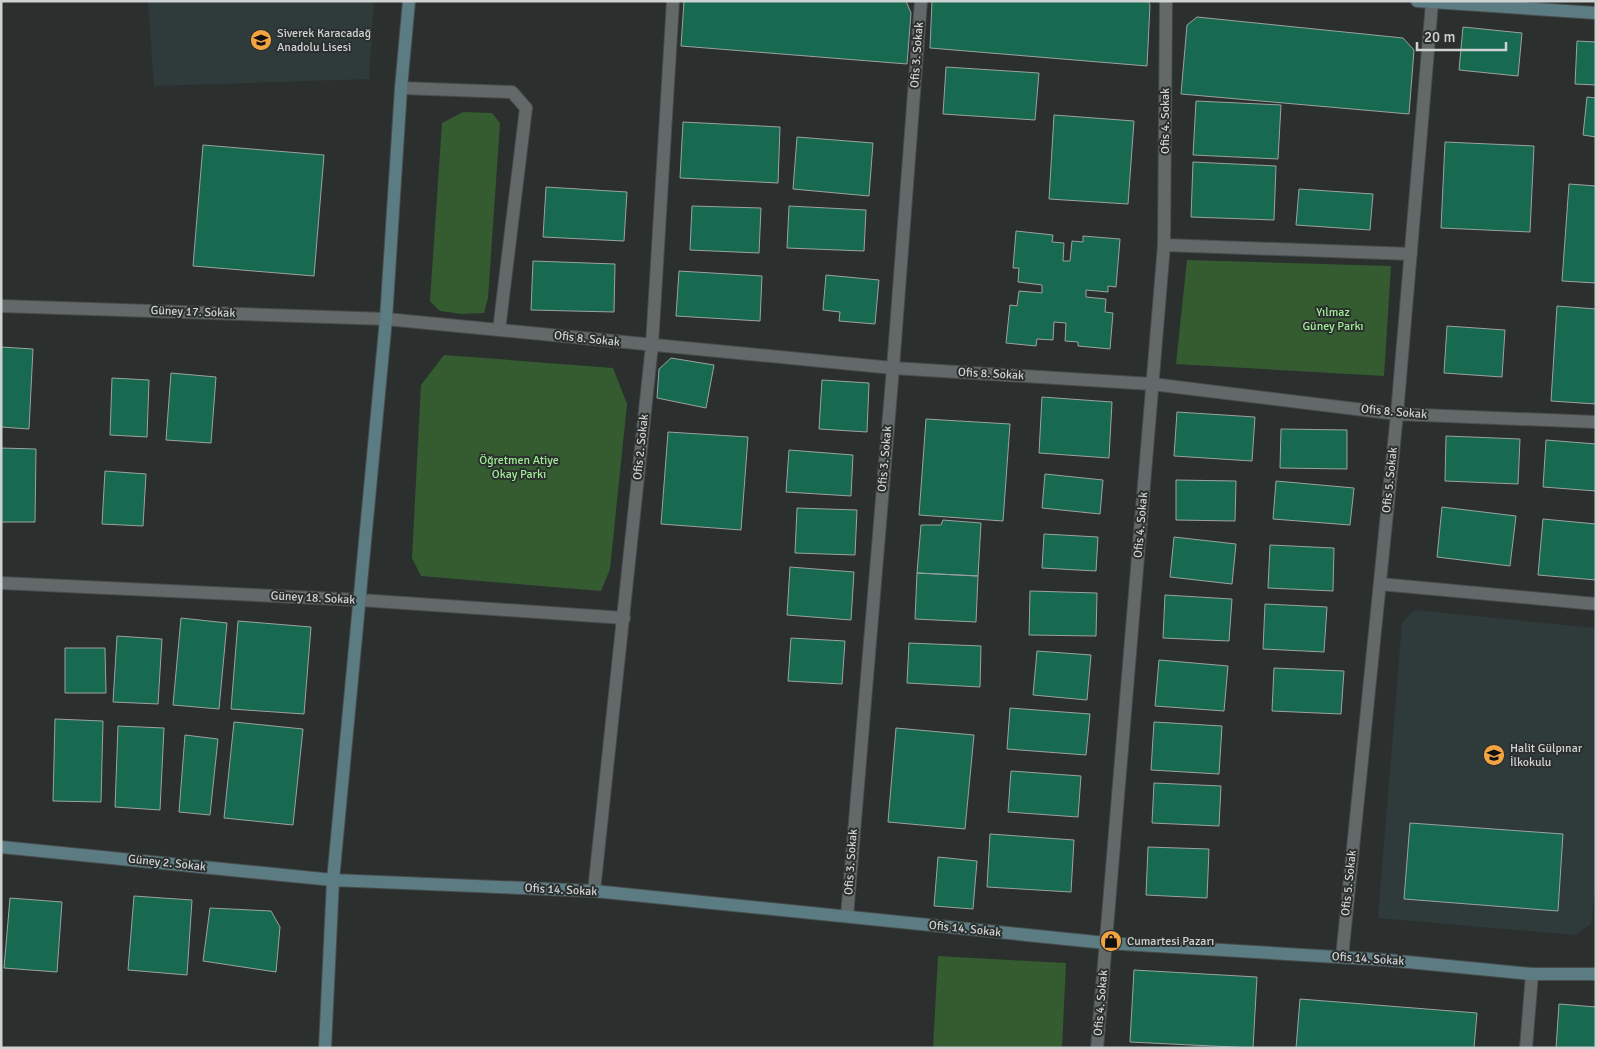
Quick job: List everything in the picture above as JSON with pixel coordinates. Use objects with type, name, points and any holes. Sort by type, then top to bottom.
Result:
[{"type":"street","points":[[325,1048],[333,880],[386,319],[401,88],[409,1]]},
{"type":"street","name":"Ofis 2. Sokak","points":[[594,891],[652,345],[673,1]]},
{"type":"street","name":"Ofis 3. Sokak","points":[[847,916],[893,368],[921,1]]},
{"type":"street","name":"Ofis 4. Sokak","points":[[1097,1048],[1164,245],[1166,1]]},
{"type":"street","points":[[1417,1],[1596,13]]},
{"type":"street","name":"Ofis 5. Sokak","points":[[1342,957],[1397,414],[1432,3]]},
{"type":"street","points":[[401,88],[512,92],[526,108],[499,330]]},
{"type":"street","points":[[1164,245],[1411,254]]},
{"type":"street","name":"Güney 17. Sokak","points":[[1,306],[386,319]]},
{"type":"street","name":"Ofis 8. Sokak","points":[[386,319],[893,368],[1152,384],[1397,414],[1596,422]]},
{"type":"street","name":"Güney 18. Sokak","points":[[1,583],[360,600],[624,618]]},
{"type":"street","points":[[1380,584],[1596,604]]},
{"type":"street","name":"Güney 2. Sokak","points":[[1,847],[333,880]]},
{"type":"street","name":"Ofis 14. Sokak","points":[[333,880],[594,891],[1106,944],[1386,960],[1532,974],[1596,974]]},
{"type":"street","points":[[1526,1048],[1532,974]]},
{"type":"shaded area","name":"Siverek Karacadağ Anadolu Lisesi","points":[[148,1],[374,1],[369,79],[154,86]]},
{"type":"shaded area","name":"Halit Gülpınar İlkokulu","points":[[1414,610],[1596,628],[1596,883],[1591,924],[1575,935],[1378,918],[1402,623]]},
{"type":"green space","points":[[463,112],[492,113],[500,123],[488,298],[484,313],[462,314],[440,311],[430,301],[442,123]]},
{"type":"green space","name":"Yılmaz Güney Parkı","points":[[1187,260],[1391,266],[1384,376],[1176,364]]},
{"type":"green space","name":"Öğretmen Atiye Okay Parkı","points":[[444,355],[613,368],[627,404],[610,569],[601,591],[421,576],[412,558],[421,385]]},
{"type":"green space","points":[[938,956],[1066,963],[1062,1048],[933,1048]]},
{"type":"building","points":[[684,1],[906,1],[911,13],[907,64],[681,46]]},
{"type":"building","points":[[932,1],[1148,1],[1150,5],[1147,66],[930,48]]},
{"type":"building","points":[[1197,17],[1403,38],[1414,50],[1409,114],[1181,94],[1187,25]]},
{"type":"building","points":[[1463,27],[1522,33],[1518,76],[1459,70]]},
{"type":"building","points":[[1577,41],[1596,42],[1596,85],[1575,84]]},
{"type":"building","points":[[946,67],[1039,73],[1035,120],[943,114]]},
{"type":"building","points":[[1587,97],[1596,98],[1596,137],[1583,135]]},
{"type":"building","points":[[1196,101],[1281,105],[1278,159],[1193,155]]},
{"type":"building","points":[[1054,115],[1134,121],[1128,204],[1049,199]]},
{"type":"building","points":[[683,122],[780,127],[778,183],[680,178]]},
{"type":"building","points":[[797,137],[873,143],[869,196],[793,189]]},
{"type":"building","points":[[1445,142],[1534,146],[1530,232],[1441,228]]},
{"type":"building","points":[[203,145],[324,155],[314,276],[193,266]]},
{"type":"building","points":[[1193,162],[1276,166],[1274,220],[1191,217]]},
{"type":"building","points":[[1569,184],[1596,186],[1596,283],[1562,281]]},
{"type":"building","points":[[546,187],[627,192],[624,241],[543,237]]},
{"type":"building","points":[[1299,189],[1373,194],[1370,230],[1296,225]]},
{"type":"building","points":[[692,206],[761,208],[759,253],[690,250]]},
{"type":"building","points":[[789,206],[866,210],[864,251],[787,248]]},
{"type":"building","points":[[1016,231],[1053,235],[1052,242],[1064,243],[1063,261],[1070,261],[1072,241],[1083,242],[1083,236],[1120,239],[1116,287],[1108,286],[1108,292],[1086,290],[1086,297],[1106,299],[1105,312],[1113,313],[1110,349],[1078,346],[1078,342],[1065,341],[1066,323],[1054,322],[1053,340],[1037,339],[1036,346],[1006,343],[1010,305],[1017,306],[1019,291],[1042,293],[1042,285],[1018,282],[1019,268],[1013,268]]},
{"type":"building","points":[[533,261],[615,264],[614,312],[531,310]]},
{"type":"building","points":[[679,271],[762,276],[760,321],[676,316]]},
{"type":"building","points":[[826,275],[879,280],[875,324],[839,321],[840,312],[823,310]]},
{"type":"building","points":[[1557,306],[1596,309],[1596,404],[1551,401]]},
{"type":"building","points":[[1447,326],[1505,330],[1502,377],[1444,373]]},
{"type":"building","points":[[1,347],[33,349],[29,429],[1,427]]},
{"type":"building","points":[[671,358],[714,365],[706,408],[657,398],[659,369]]},
{"type":"building","points":[[171,373],[216,377],[211,443],[166,440]]},
{"type":"building","points":[[112,378],[149,380],[147,437],[110,435]]},
{"type":"building","points":[[822,380],[869,383],[867,432],[819,429]]},
{"type":"building","points":[[1042,397],[1112,402],[1109,458],[1039,453]]},
{"type":"building","points":[[1177,412],[1255,417],[1252,461],[1174,456]]},
{"type":"building","points":[[926,419],[1010,424],[1003,521],[919,515]]},
{"type":"building","points":[[1281,429],[1347,430],[1347,469],[1280,468]]},
{"type":"building","points":[[668,432],[748,437],[741,530],[661,524]]},
{"type":"building","points":[[1446,436],[1520,439],[1518,484],[1445,481]]},
{"type":"building","points":[[1546,440],[1596,444],[1596,491],[1543,487]]},
{"type":"building","points":[[1,448],[36,449],[35,522],[1,522]]},
{"type":"building","points":[[789,450],[853,455],[851,496],[786,492]]},
{"type":"building","points":[[105,471],[146,474],[143,526],[102,524]]},
{"type":"building","points":[[1045,474],[1103,480],[1100,514],[1042,508]]},
{"type":"building","points":[[1176,480],[1236,481],[1235,521],[1176,520]]},
{"type":"building","points":[[1276,481],[1354,488],[1350,525],[1273,519]]},
{"type":"building","points":[[1442,507],[1516,516],[1510,566],[1437,557]]},
{"type":"building","points":[[797,508],[857,510],[855,555],[795,553]]},
{"type":"building","points":[[1543,519],[1596,524],[1596,580],[1538,575]]},
{"type":"building","points":[[943,520],[981,523],[978,576],[917,573],[921,525],[941,525]]},
{"type":"building","points":[[1044,534],[1098,537],[1096,571],[1042,568]]},
{"type":"building","points":[[1174,537],[1236,544],[1232,584],[1170,577]]},
{"type":"building","points":[[1270,545],[1334,548],[1333,591],[1268,588]]},
{"type":"building","points":[[790,567],[854,572],[851,620],[787,615]]},
{"type":"building","points":[[917,573],[978,576],[976,622],[915,619]]},
{"type":"building","points":[[1030,591],[1097,593],[1096,636],[1029,635]]},
{"type":"building","points":[[1165,595],[1232,599],[1229,641],[1163,638]]},
{"type":"building","points":[[1265,604],[1327,607],[1324,652],[1263,649]]},
{"type":"building","points":[[181,618],[227,623],[219,709],[173,705]]},
{"type":"building","points":[[238,621],[311,627],[304,714],[231,709]]},
{"type":"building","points":[[117,636],[162,639],[158,704],[113,702]]},
{"type":"building","points":[[791,638],[845,641],[842,684],[788,681]]},
{"type":"building","points":[[909,643],[981,646],[980,687],[907,683]]},
{"type":"building","points":[[65,648],[105,648],[106,693],[65,693]]},
{"type":"building","points":[[1037,651],[1091,655],[1087,700],[1033,695]]},
{"type":"building","points":[[1159,660],[1228,666],[1224,711],[1155,706]]},
{"type":"building","points":[[1274,668],[1344,671],[1341,714],[1272,711]]},
{"type":"building","points":[[1010,708],[1090,714],[1086,755],[1007,749]]},
{"type":"building","points":[[55,719],[103,721],[101,802],[53,801]]},
{"type":"building","points":[[234,722],[303,729],[293,825],[224,818]]},
{"type":"building","points":[[1154,722],[1222,726],[1219,774],[1151,770]]},
{"type":"building","points":[[118,726],[164,728],[160,810],[115,807]]},
{"type":"building","points":[[896,728],[974,735],[965,829],[888,822]]},
{"type":"building","points":[[185,735],[218,739],[210,815],[179,812]]},
{"type":"building","points":[[1011,771],[1081,776],[1078,817],[1008,812]]},
{"type":"building","points":[[1154,783],[1221,786],[1219,826],[1152,823]]},
{"type":"building","points":[[1410,823],[1563,834],[1558,911],[1404,899]]},
{"type":"building","points":[[990,834],[1074,840],[1071,892],[987,887]]},
{"type":"building","points":[[1148,847],[1209,849],[1207,898],[1146,895]]},
{"type":"building","points":[[938,857],[977,861],[973,909],[934,906]]},
{"type":"building","points":[[134,896],[192,900],[187,975],[128,970]]},
{"type":"building","points":[[10,898],[62,902],[57,972],[4,968]]},
{"type":"building","points":[[210,908],[271,911],[280,927],[276,972],[203,961]]},
{"type":"building","points":[[1134,970],[1257,977],[1253,1048],[1130,1042]]},
{"type":"building","points":[[1300,999],[1477,1013],[1474,1048],[1296,1048]]},
{"type":"building","points":[[1559,1004],[1596,1007],[1596,1048],[1556,1048]]},
{"type":"place","name":"Siverek Karacadağ Anadolu Lisesi","points":[[261,40]]},
{"type":"place","name":"Halit Gülpınar İlkokulu","points":[[1494,755]]},
{"type":"place","name":"Cumartesi Pazarı","points":[[1111,941]]}]
